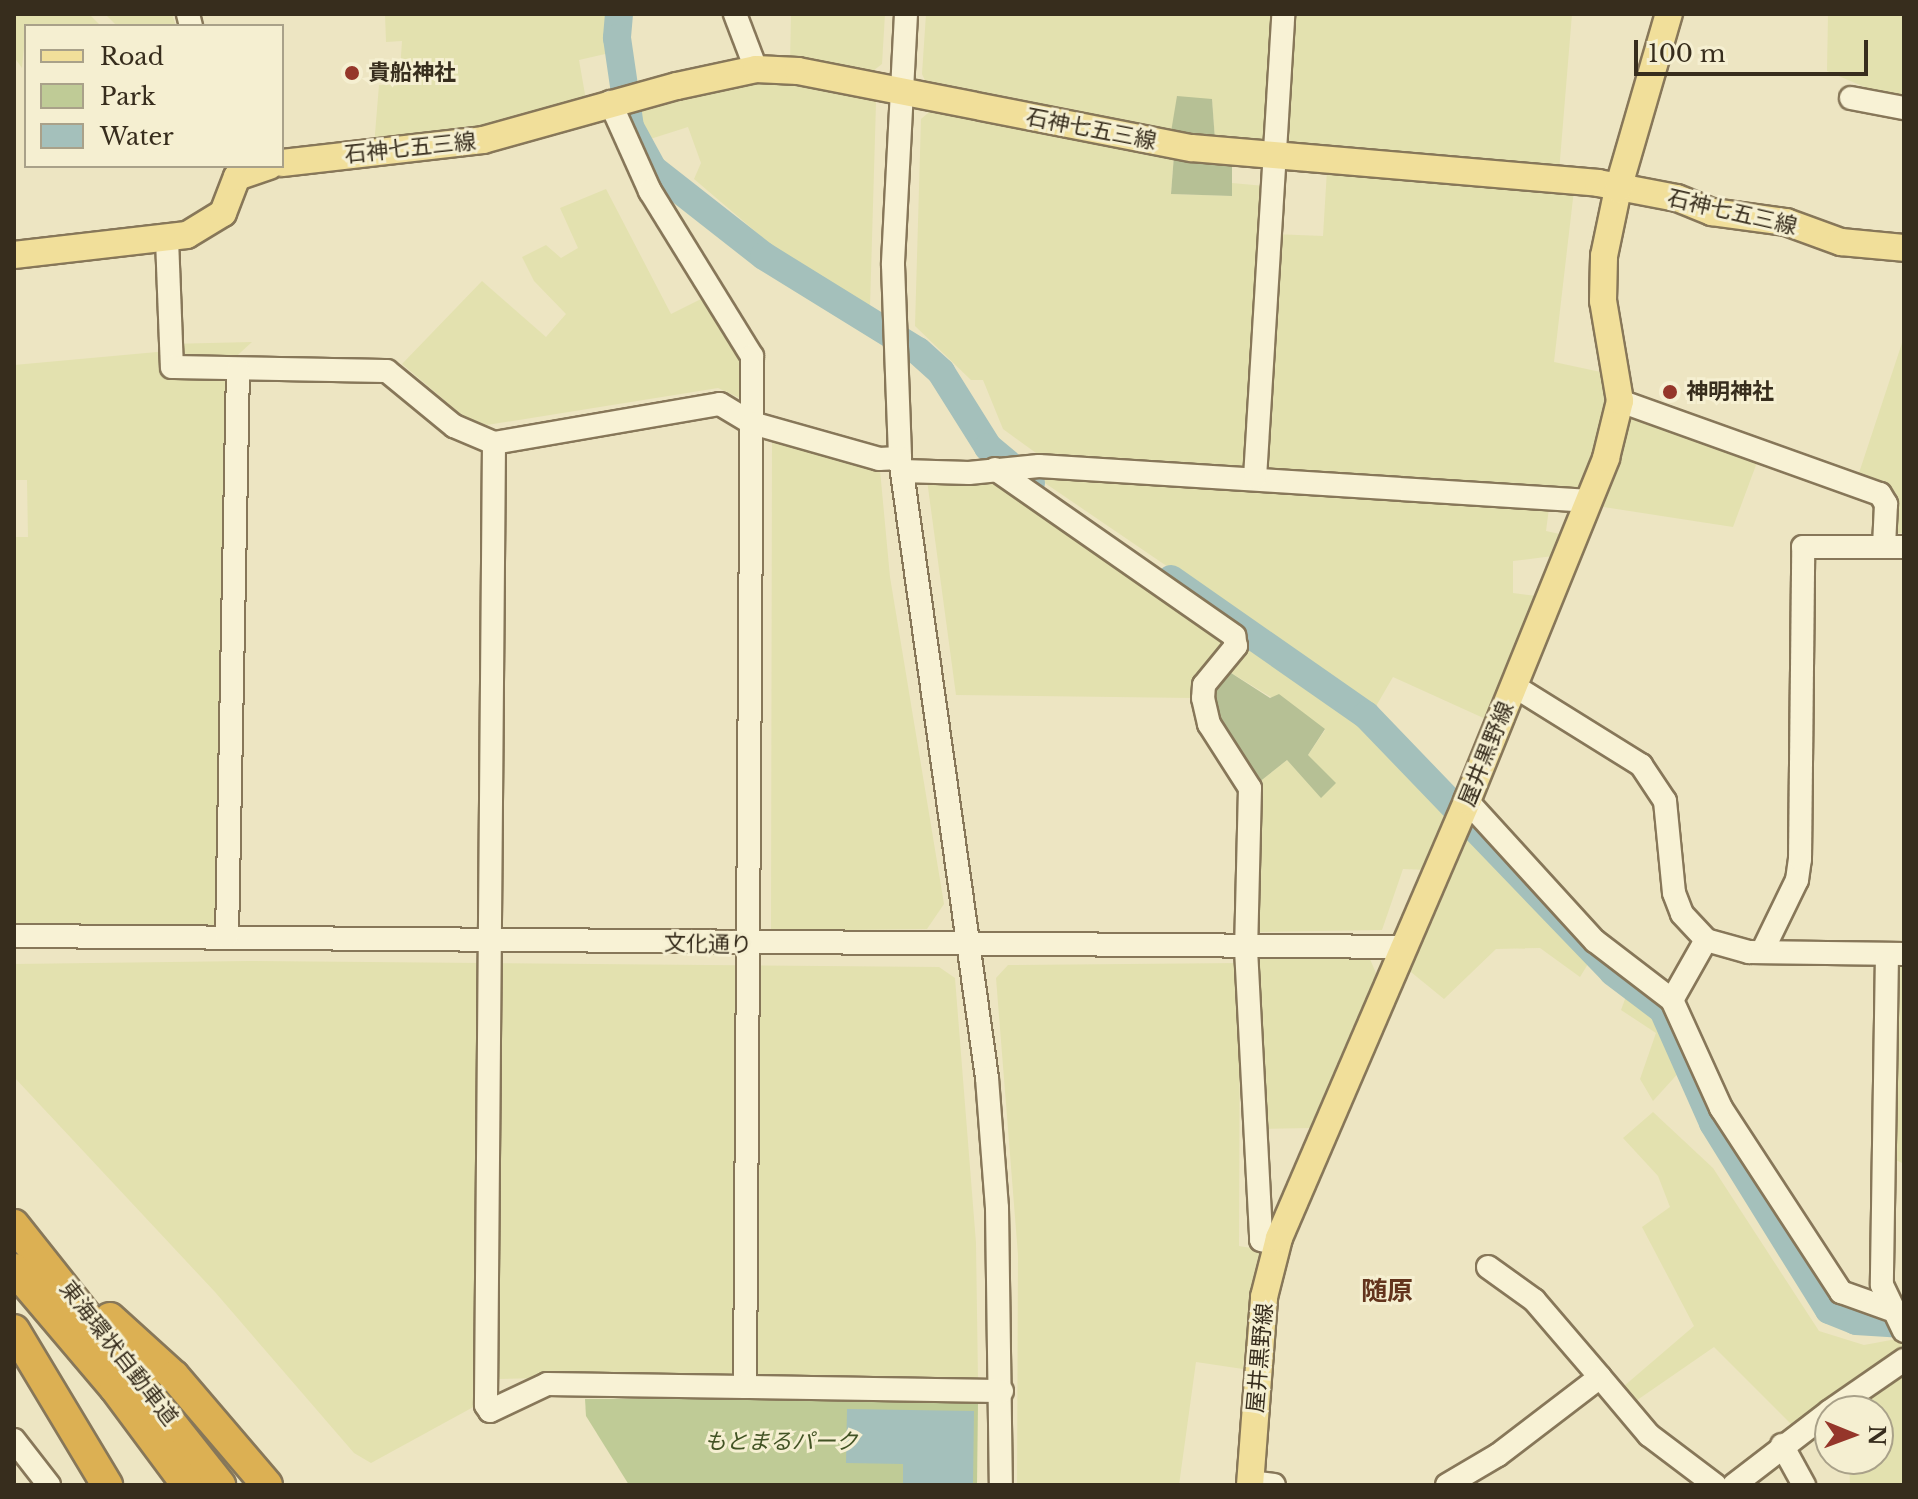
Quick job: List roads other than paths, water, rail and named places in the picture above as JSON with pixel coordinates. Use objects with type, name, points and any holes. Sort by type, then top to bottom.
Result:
[{"type":"highway","name":"東海環状自動車道","points":[[14,1225],[51,1266],[220,1485]]},
{"type":"highway","points":[[51,1266],[174,1376],[267,1485]]},
{"type":"highway","name":"東海環状自動車道","points":[[14,1269],[115,1388],[187,1485]]},
{"type":"highway","points":[[14,1330],[107,1485]]},
{"type":"main road","name":"屋井黒野線","points":[[1258,1484],[1264,1297],[1278,1244],[1402,947],[1467,801],[1590,501],[1620,401],[1603,301],[1604,256],[1618,189],[1669,14]]},
{"type":"main road","name":"石神七五三線","points":[[284,163],[483,140],[622,99],[756,69],[798,71],[1192,148],[1618,189],[1677,198],[1712,212],[1786,222],[1841,242],[1904,248]]},
{"type":"main road","points":[[14,255],[167,239],[213,221],[235,172],[258,168]]},
{"type":"street","points":[[735,14],[756,69]]},
{"type":"street","points":[[906,14],[893,265],[901,465],[919,619],[972,944],[997,1208],[1001,1485]]},
{"type":"street","points":[[1255,478],[1283,14]]},
{"type":"street","points":[[1851,98],[1904,108]]},
{"type":"street","points":[[622,99],[650,191],[752,356],[745,1387]]},
{"type":"street","points":[[167,239],[172,367],[387,371],[454,426],[494,443],[705,404],[720,404],[752,423],[901,465],[995,469],[1039,466],[1590,501]]},
{"type":"street","points":[[227,936],[238,369]]},
{"type":"street","points":[[1620,401],[1880,494],[1886,504],[1894,546],[1803,547],[1800,859],[1797,880],[1762,952]]},
{"type":"street","points":[[494,443],[486,1405],[490,1411],[547,1384],[1002,1391]]},
{"type":"street","points":[[995,469],[1234,636],[1236,646],[1204,685],[1203,698],[1209,724],[1250,788],[1246,949],[1261,1240],[1278,1244]]},
{"type":"street","points":[[1514,686],[1641,765],[1665,801],[1674,893],[1682,914],[1706,940],[1762,952],[1896,954],[1882,1285],[1889,1309],[1904,1331]]},
{"type":"street","points":[[1467,801],[1595,941],[1672,1000],[1721,1108],[1841,1292],[1889,1309]]},
{"type":"street","name":"文化通り","points":[[14,936],[1246,949],[1402,947]]},
{"type":"street","points":[[1672,1000],[1706,940]]},
{"type":"street","points":[[1488,1267],[1534,1300],[1649,1435],[1715,1485]]},
{"type":"street","points":[[1853,1395],[1904,1360]]},
{"type":"street","points":[[1447,1485],[1498,1455],[1600,1377]]},
{"type":"street","points":[[1734,1485],[1760,1469],[1782,1445],[1814,1422]]},
{"type":"street","points":[[14,1440],[49,1485]]},
{"type":"street","points":[[1782,1445],[1804,1485]]},
{"type":"water","points":[[847,1409],[974,1411],[973,1485],[903,1485],[903,1464],[846,1463]]},
{"type":"waterway","points":[[619,14],[617,38],[630,127],[653,169],[764,256],[918,351],[941,372],[988,447],[1031,483]]},
{"type":"waterway","points":[[1171,579],[1366,715],[1613,972],[1663,1010],[1713,1123],[1829,1310],[1856,1321],[1904,1324]]},
{"type":"place","name":"貴船神社","points":[[352,73]]},
{"type":"place","name":"神明神社","points":[[1670,392]]},
{"type":"district","name":"随原","points":[[1387,1292]]},
{"type":"park label","name":"もとまるパーク","points":[[781,1442]]}]
